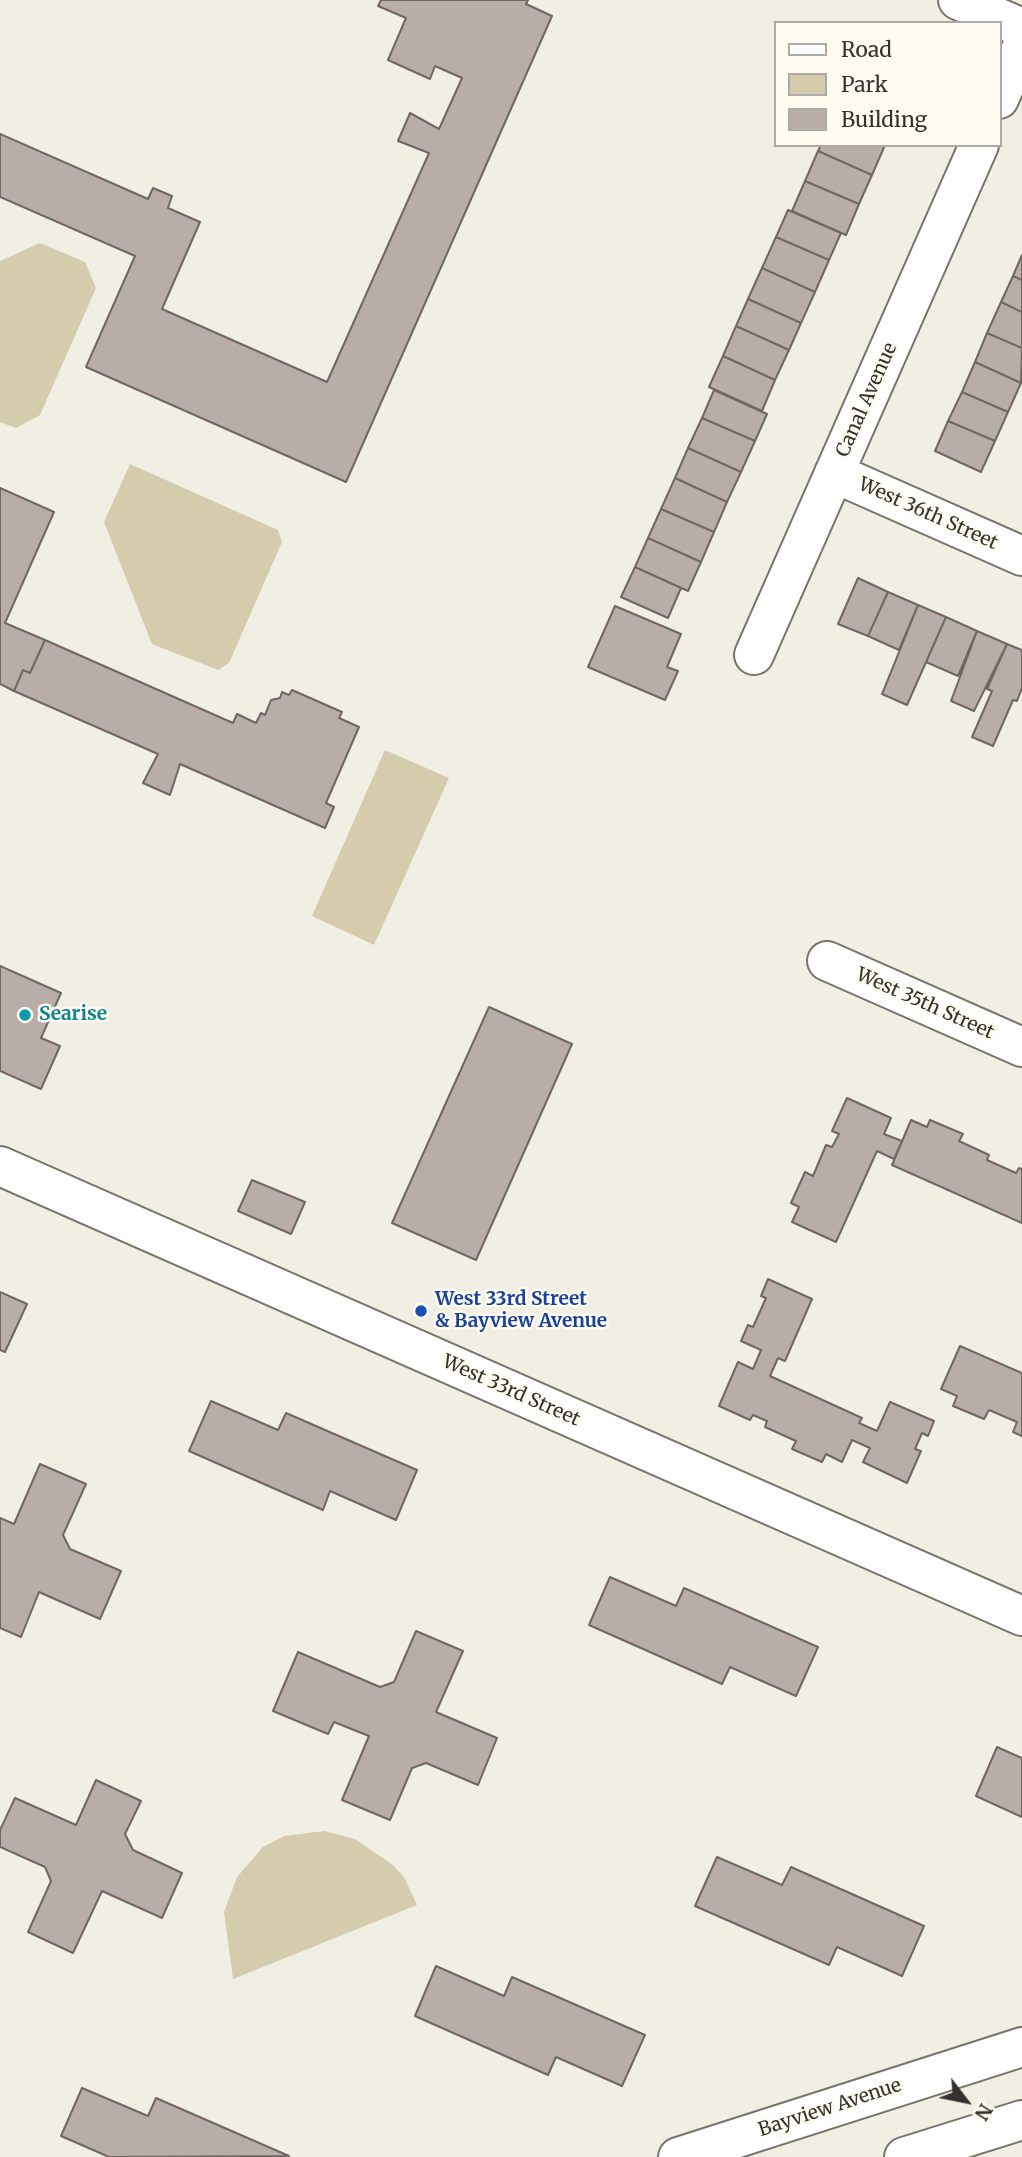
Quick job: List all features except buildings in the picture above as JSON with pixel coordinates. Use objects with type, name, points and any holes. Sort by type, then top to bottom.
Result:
[{"type":"street","points":[[958,0],[1022,28]]},
{"type":"street","points":[[1001,94],[1022,47]]},
{"type":"street","name":"Canal Avenue","points":[[754,654],[978,147]]},
{"type":"street","name":"West 36th Street","points":[[834,473],[1022,556]]},
{"type":"street","name":"West 35th Street","points":[[827,961],[1022,1048]]},
{"type":"street","name":"West 33rd Street","points":[[0,1166],[1022,1616]]},
{"type":"street","name":"Bayview Avenue","points":[[678,2157],[1022,2047]]},
{"type":"street","points":[[904,2157],[1022,2120]]},
{"type":"green space","points":[[40,243],[85,262],[96,288],[40,415],[16,428],[0,422],[0,261]]},
{"type":"green space","points":[[130,464],[278,530],[282,542],[229,663],[218,670],[152,644],[104,522]]},
{"type":"green space","points":[[385,750],[449,778],[374,945],[312,916]]},
{"type":"green space","points":[[324,1831],[355,1839],[393,1865],[404,1877],[417,1905],[233,1979],[224,1912],[237,1877],[263,1847],[284,1836]]},
{"type":"place","name":"Searise","points":[[25,1015]]},
{"type":"place","name":"West 33rd Street & Bayview Avenue","points":[[421,1311]]}]
